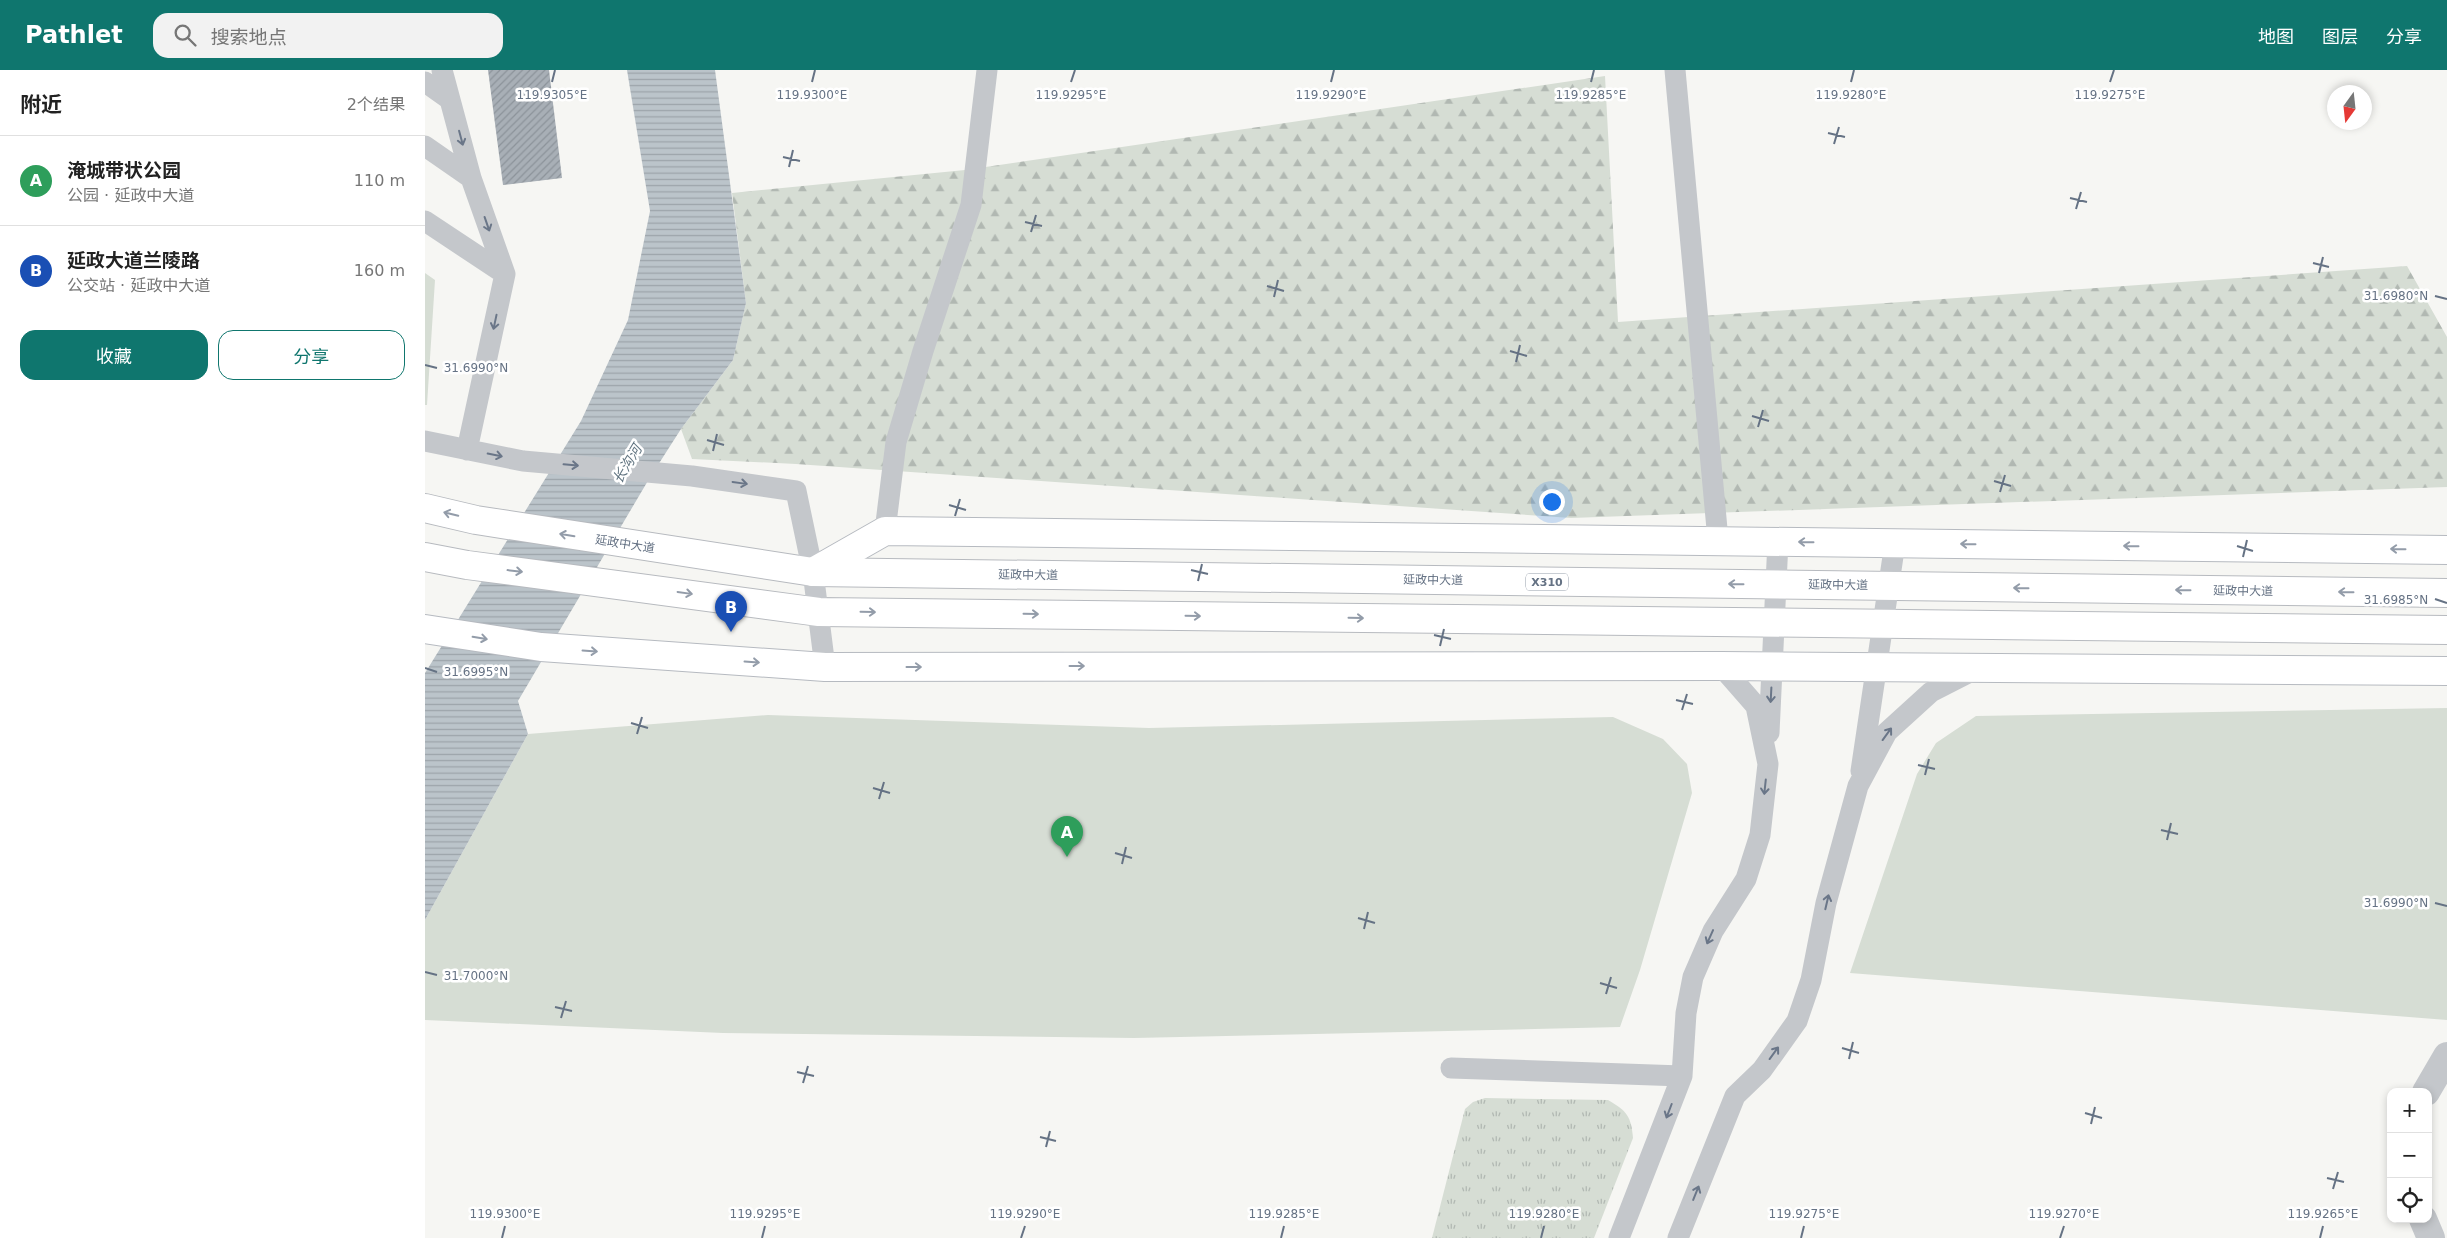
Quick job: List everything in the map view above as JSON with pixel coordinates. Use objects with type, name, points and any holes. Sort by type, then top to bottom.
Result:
[{"type":"main road","name":"延政中大道","points":[[425,508],[476,520],[813,572],[2447,594]]},
{"type":"main road","points":[[813,572],[885,531],[2447,550]]},
{"type":"main road","points":[[425,557],[467,565],[819,612],[2447,630]]},
{"type":"main road","points":[[429,629],[541,647],[825,667],[1773,666],[2447,671]]},
{"type":"street","points":[[2428,1088],[2447,1056]]},
{"type":"street","points":[[2425,1223],[2431,1238]]},
{"type":"lane","points":[[442,70],[471,178],[505,274],[467,450]]},
{"type":"lane","points":[[885,531],[896,442],[923,351],[971,205],[987,70]]},
{"type":"lane","points":[[1675,70],[1718,540]]},
{"type":"lane","points":[[425,82],[449,99]]},
{"type":"lane","points":[[425,146],[471,178]]},
{"type":"lane","points":[[425,221],[505,274]]},
{"type":"lane","points":[[425,441],[523,461],[692,476],[796,491],[813,572],[825,667]]},
{"type":"lane","points":[[1619,1238],[1682,1076],[1686,1013],[1693,977],[1713,931],[1746,879],[1760,834],[1768,764],[1779,541]]},
{"type":"lane","points":[[1678,1238],[1735,1096],[1761,1070],[1797,1021],[1811,980],[1826,903],[1858,786],[1895,543]]},
{"type":"lane","points":[[1721,666],[1756,706],[1768,764]]},
{"type":"lane","points":[[1858,786],[1887,732],[1931,692],[1979,668]]},
{"type":"lane","points":[[1451,1068],[1682,1076]]},
{"type":"green space","points":[[1605,76],[1618,322],[2407,266],[2447,337],[2447,487],[1571,518],[796,464],[692,459],[681,429],[733,360],[746,303],[732,193],[965,170]]},
{"type":"green space","points":[[425,273],[435,280],[427,405],[425,405]]},
{"type":"green space","points":[[2447,708],[2447,1020],[1850,973],[1917,774],[1936,743],[1976,716]]},
{"type":"green space","points":[[768,715],[1149,728],[1613,717],[1663,739],[1687,764],[1692,793],[1640,970],[1620,1027],[1134,1038],[723,1033],[425,1020],[425,920],[528,734]]},
{"type":"green space","points":[[1485,1098],[1608,1100],[1624,1111],[1631,1124],[1633,1138],[1594,1238],[1432,1238],[1465,1109],[1473,1102]]},
{"type":"water","name":"长沟河","points":[[627,70],[715,70],[746,303],[733,360],[681,429],[649,479],[518,701],[528,734],[425,920],[425,673],[581,421],[628,320],[650,211]]},
{"type":"building","points":[[488,70],[549,70],[562,178],[503,185]]},
{"type":"place","name":"延政大道兰陵路","points":[[731,632]]},
{"type":"place","name":"淹城带状公园","points":[[1067,857]]}]
